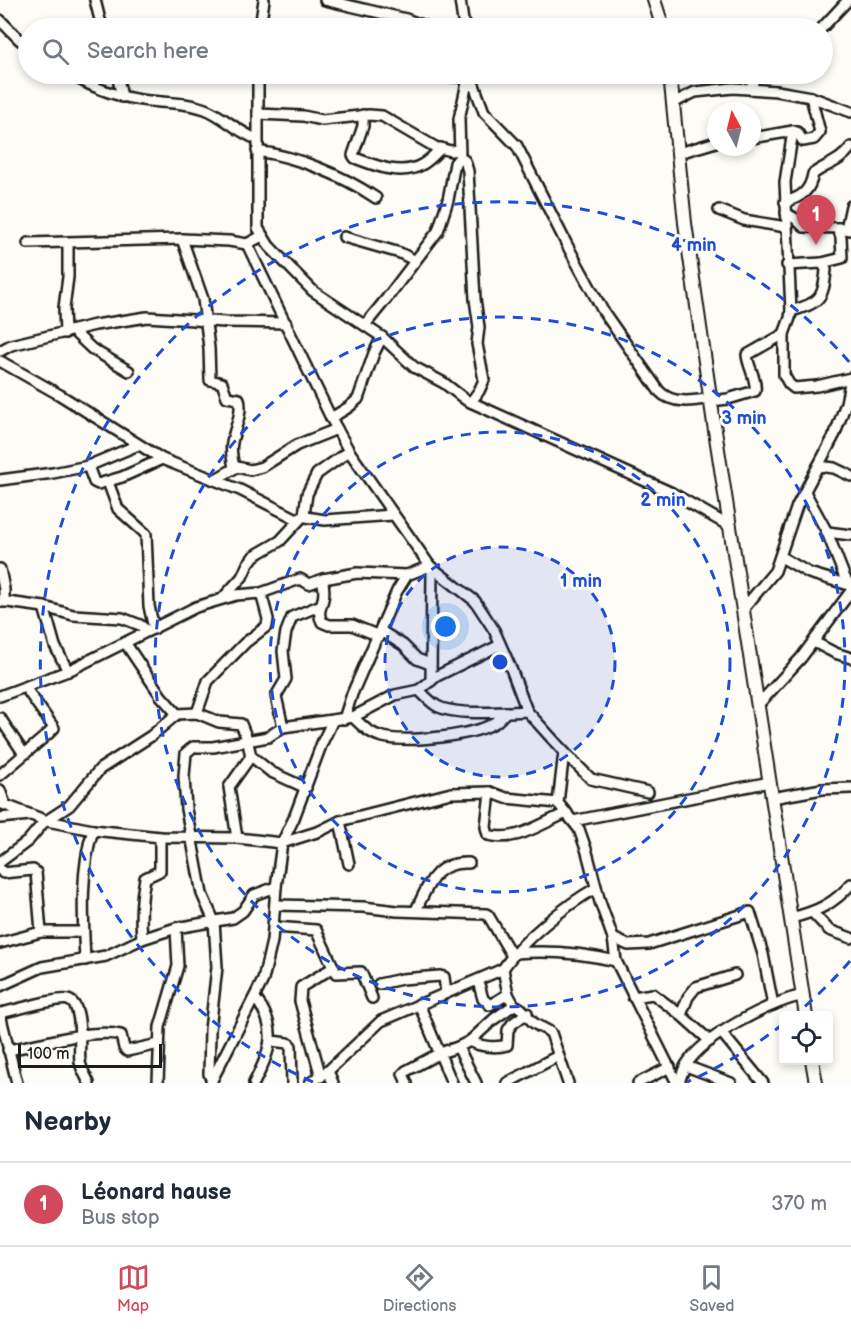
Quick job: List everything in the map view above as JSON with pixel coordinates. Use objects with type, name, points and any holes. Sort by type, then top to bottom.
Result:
[{"type":"street","points":[[95,0],[100,18]]},
{"type":"street","points":[[261,18],[264,0]]},
{"type":"street","points":[[325,0],[401,18]]},
{"type":"street","points":[[460,0],[463,18]]},
{"type":"street","points":[[654,0],[660,18]]},
{"type":"street","points":[[831,18],[848,0]]},
{"type":"street","points":[[0,20],[18,38]]},
{"type":"street","points":[[87,84],[122,97],[183,103],[205,109],[239,131],[257,139]]},
{"type":"street","points":[[119,84],[122,97]]},
{"type":"street","points":[[258,84],[257,223],[262,236],[313,291],[382,337],[414,367],[444,383],[471,402],[672,493],[732,527]]},
{"type":"street","points":[[364,325],[441,225],[459,154],[459,119],[467,84]]},
{"type":"street","points":[[473,84],[483,112],[517,146],[603,311],[664,397],[684,401],[711,400],[753,393],[756,388],[747,355],[784,334]]},
{"type":"street","points":[[671,84],[687,233],[723,486],[732,527],[805,1011]]},
{"type":"street","points":[[750,89],[752,84]]},
{"type":"street","points":[[673,103],[704,90],[733,88],[811,97],[851,112]]},
{"type":"street","points":[[761,136],[793,131],[797,132],[802,140],[814,139],[820,132],[811,97]]},
{"type":"street","points":[[258,114],[303,116],[322,120],[363,115],[382,116],[441,148],[459,154],[465,161],[468,171],[475,298],[479,327],[477,344],[484,380],[471,402]]},
{"type":"street","points":[[363,115],[363,126],[353,155],[355,158],[391,171],[416,168],[424,164],[441,148]]},
{"type":"street","points":[[744,608],[775,571],[796,506],[806,492],[839,423],[851,378],[824,385],[794,388],[784,375],[784,334],[791,311],[785,182],[793,131]]},
{"type":"street","points":[[679,153],[707,145]]},
{"type":"street","points":[[785,202],[802,196],[811,187],[813,174],[835,163],[851,147]]},
{"type":"street","points":[[257,151],[275,154],[342,176],[376,198]]},
{"type":"street","points":[[788,265],[822,263],[842,258],[841,234],[845,229],[851,206]]},
{"type":"street","points":[[719,210],[744,220],[786,227]]},
{"type":"street","points":[[786,213],[804,227],[845,229]]},
{"type":"street","points":[[28,243],[182,239],[247,244],[262,236]]},
{"type":"street","points":[[344,237],[400,253],[414,260]]},
{"type":"street","points":[[182,239],[200,287],[206,321],[210,380],[222,383],[227,397],[239,399],[241,406],[232,441],[234,468]]},
{"type":"street","points":[[68,243],[68,278],[64,308],[69,332],[129,371]]},
{"type":"street","points":[[247,244],[336,429],[349,451],[431,567],[475,601],[485,615],[500,645],[526,711],[591,779],[648,792]]},
{"type":"street","points":[[791,311],[811,305],[823,292],[826,269],[822,263]]},
{"type":"street","points":[[0,351],[11,345],[117,321],[147,317],[286,323]]},
{"type":"street","points":[[331,418],[358,399],[382,337]]},
{"type":"street","points":[[0,361],[60,395],[162,459],[302,518],[326,520],[393,515]]},
{"type":"street","points":[[214,480],[237,467],[250,470],[262,467],[297,445],[336,429]]},
{"type":"street","points":[[0,480],[33,477],[88,466],[138,445]]},
{"type":"street","points":[[221,600],[242,577],[254,556],[280,541],[302,518],[307,494],[317,474],[349,451]]},
{"type":"street","points":[[88,466],[96,484],[108,482],[162,459]]},
{"type":"street","points":[[818,466],[834,468],[851,476]]},
{"type":"street","points":[[108,482],[118,509],[146,534],[151,630]]},
{"type":"street","points":[[806,492],[827,532],[836,560],[850,588]]},
{"type":"street","points":[[827,532],[851,535]]},
{"type":"street","points":[[781,557],[809,573],[850,588]]},
{"type":"street","points":[[0,696],[68,671],[196,607],[236,595],[261,593],[300,579],[309,584],[323,579],[368,572],[407,575],[431,567]]},
{"type":"street","points":[[431,567],[431,681]]},
{"type":"street","points":[[0,568],[4,589],[2,602],[44,607],[73,615],[122,618],[151,630]]},
{"type":"street","points":[[211,1082],[263,980],[274,927],[276,887],[282,843],[306,788],[322,743],[343,718],[394,597],[407,575]]},
{"type":"street","points":[[323,579],[324,596],[319,606],[322,622],[338,626],[352,625],[380,633],[403,645],[417,659],[430,664]]},
{"type":"street","points":[[758,705],[781,682],[814,642],[850,588]]},
{"type":"street","points":[[196,713],[208,681],[245,643],[267,626],[268,619],[261,593]]},
{"type":"street","points":[[283,727],[276,696],[286,679],[283,651],[286,632],[292,617],[319,606]]},
{"type":"street","points":[[44,607],[55,646],[68,671]]},
{"type":"street","points":[[814,642],[835,653],[851,657]]},
{"type":"street","points":[[126,644],[161,696],[177,714]]},
{"type":"street","points":[[211,1082],[209,1074],[210,1030],[217,968],[214,921],[202,894],[186,809],[184,776],[186,753],[193,747],[213,747],[268,737],[283,727],[343,718],[395,695],[419,690],[437,676],[500,645]]},
{"type":"street","points":[[0,776],[54,728],[25,687]]},
{"type":"street","points":[[419,690],[437,706],[445,709],[488,712],[526,711]]},
{"type":"street","points":[[343,718],[382,737],[414,739],[470,733],[497,721],[506,712]]},
{"type":"street","points":[[0,862],[28,841],[47,821],[69,806],[100,770],[151,736],[177,714],[196,713],[219,722],[241,724],[251,756],[271,772],[306,788]]},
{"type":"street","points":[[0,718],[24,754]]},
{"type":"street","points":[[564,752],[558,802],[579,829],[613,938],[616,961],[678,1083]]},
{"type":"street","points":[[237,838],[229,787],[251,756]]},
{"type":"street","points":[[490,792],[486,826],[488,836],[498,838],[528,833],[544,822],[770,782]]},
{"type":"street","points":[[772,798],[822,789],[851,788]]},
{"type":"street","points":[[0,790],[3,803],[47,821],[93,830],[160,837],[237,838],[282,843],[340,821],[451,793],[490,792],[506,798],[558,802]]},
{"type":"street","points":[[0,818],[33,815]]},
{"type":"street","points":[[340,821],[349,864]]},
{"type":"street","points":[[85,960],[86,858],[93,830]]},
{"type":"street","points":[[142,939],[140,914],[142,894],[145,878],[160,871],[160,837]]},
{"type":"street","points":[[416,910],[436,872],[456,862],[469,863]]},
{"type":"street","points":[[0,869],[3,873],[33,870],[36,872],[40,932]]},
{"type":"street","points":[[791,918],[813,912],[829,904],[842,895],[851,884]]},
{"type":"street","points":[[0,986],[42,967],[106,956],[142,939],[176,928],[233,918],[243,911],[254,895],[276,887]]},
{"type":"street","points":[[310,1083],[324,1074],[381,1021],[503,969],[513,955],[571,903],[596,888]]},
{"type":"street","points":[[276,905],[488,915],[513,955]]},
{"type":"street","points":[[613,938],[628,945],[649,944],[750,912],[763,954],[772,1005]]},
{"type":"street","points":[[813,912],[829,930],[851,938]]},
{"type":"street","points":[[274,927],[316,930],[336,974],[361,972],[372,998]]},
{"type":"street","points":[[158,1083],[160,1027],[178,966],[176,928]]},
{"type":"street","points":[[0,943],[40,932],[84,932]]},
{"type":"street","points":[[513,955],[566,953],[592,955],[616,961]]},
{"type":"street","points":[[333,1083],[324,1074],[300,1001],[302,987],[334,967]]},
{"type":"street","points":[[503,969],[508,994],[514,1005]]},
{"type":"street","points":[[681,1015],[688,997],[696,987],[735,975]]},
{"type":"street","points":[[380,984],[402,979],[440,976],[444,977],[446,993]]},
{"type":"street","points":[[478,981],[483,999],[490,1005],[508,994]]},
{"type":"street","points":[[633,997],[653,994],[710,1041]]},
{"type":"street","points":[[678,1083],[686,1066],[721,1032],[772,1005],[802,995]]},
{"type":"street","points":[[254,1083],[271,1041],[267,1014],[255,998]]},
{"type":"street","points":[[16,1083],[0,1014],[58,1000],[68,1000],[72,1002],[79,1019],[80,1060],[89,1083]]},
{"type":"street","points":[[419,1004],[452,1083]]},
{"type":"street","points":[[407,1083],[403,1074],[406,1071],[440,1053],[470,1041],[494,1019],[514,1005],[520,1006],[535,1025],[551,1033],[568,1083]]},
{"type":"street","points":[[470,1041],[477,1046],[489,1045],[499,1048],[507,1045],[508,1030],[512,1024],[527,1013]]},
{"type":"street","points":[[721,1032],[763,1083]]},
{"type":"street","points":[[8,1050],[80,1036],[114,1033],[120,1035],[127,1051],[159,1044]]},
{"type":"street","points":[[271,1041],[288,1043],[291,1046],[291,1083]]},
{"type":"street","points":[[458,1047],[476,1083]]},
{"type":"street","points":[[507,1083],[558,1056]]},
{"type":"street","points":[[813,1065],[816,1083]]},
{"type":"street","points":[[686,1066],[731,1083]]},
{"type":"street","points":[[638,1083],[670,1067]]},
{"type":"place","name":"Léonard hause","points":[[816,245]]}]
